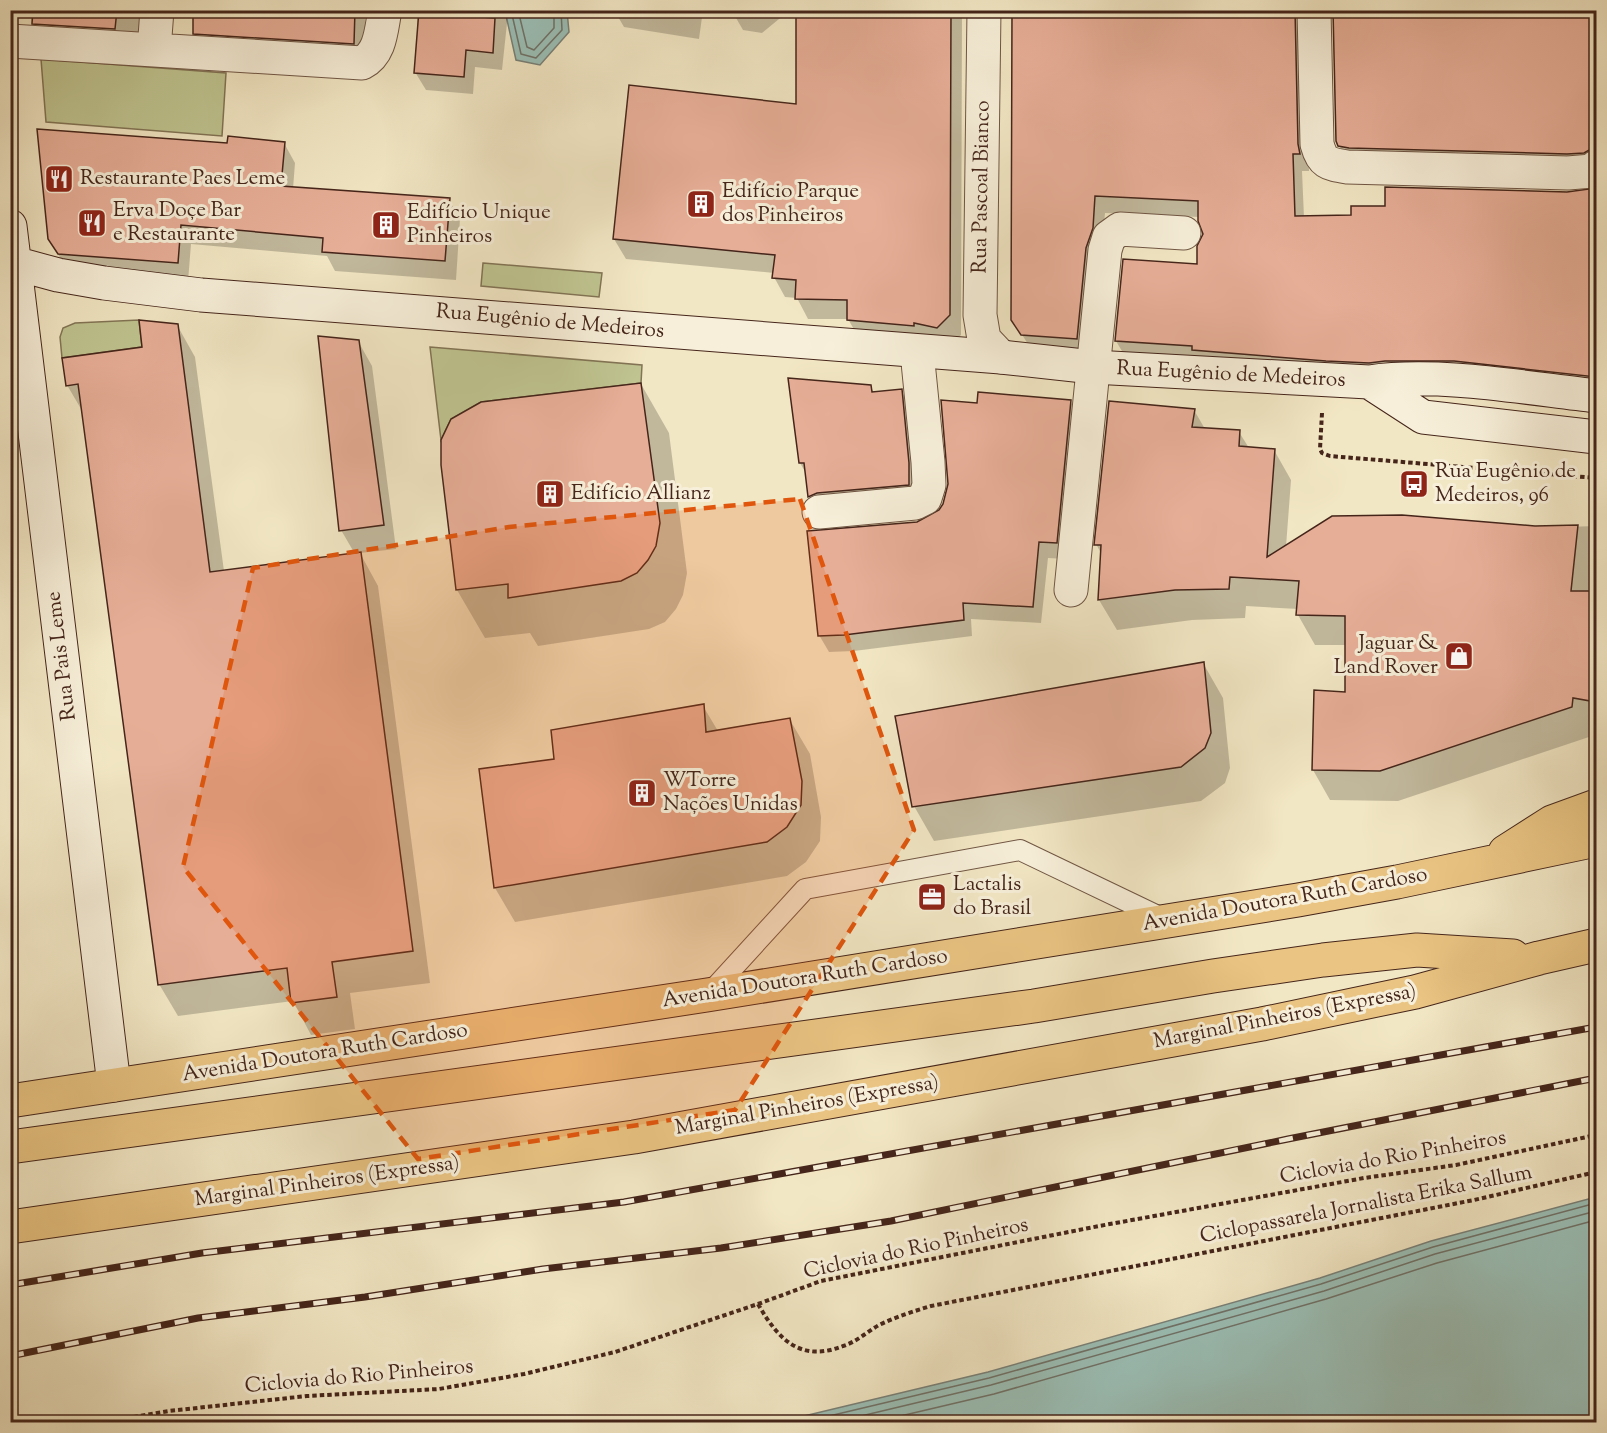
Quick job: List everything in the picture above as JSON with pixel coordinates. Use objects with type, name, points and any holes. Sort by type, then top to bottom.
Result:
[{"type":"highway","points":[[1485,864],[1552,822],[1596,806]]},
{"type":"highway","name":"Avenida Doutora Ruth Cardoso","points":[[10,1101],[707,995],[1169,921],[1386,884],[1596,840]]},
{"type":"highway","name":"Marginal Pinheiros (Expressa)","points":[[10,1227],[657,1133],[1262,1024],[1415,992],[1596,945]]},
{"type":"highway","points":[[10,1147],[1034,1006],[1323,960],[1417,950],[1539,958]]},
{"type":"main road","points":[[154,50],[157,10]]},
{"type":"main road","points":[[10,41],[362,63],[371,58],[377,46],[385,10]]},
{"type":"main road","name":"Rua Pascoal Bianco","points":[[984,10],[980,315],[984,339],[1001,357]]},
{"type":"main road","points":[[1314,10],[1317,144],[1321,157],[1331,165],[1568,173],[1592,171],[1596,167]]},
{"type":"main road","name":"Rua Pais Leme","points":[[10,226],[11,262],[114,1085]]},
{"type":"main road","name":"Rua Eugênio de Medeiros","points":[[1071,590],[1105,250],[1109,237],[1120,229],[1184,233]]},
{"type":"main road","name":"Rua Eugênio de Medeiros","points":[[11,262],[58,275],[104,283],[201,295],[1001,357],[1093,367],[1369,382],[1396,378],[1440,380],[1596,396]]},
{"type":"main road","points":[[819,512],[915,503],[925,498],[929,485],[928,462],[917,352]]},
{"type":"main road","name":"Rua Eugênio de Medeiros","points":[[1369,382],[1423,417],[1596,437]]},
{"type":"lane","points":[[707,995],[805,889],[1020,850],[1169,921]]},
{"type":"path","points":[[1325,379],[1320,444],[1322,453],[1596,478]]},
{"type":"path","name":"Ciclovia do Rio Pinheiros","points":[[104,1422],[169,1411],[307,1396],[439,1389],[524,1374],[615,1352],[832,1278],[1122,1221],[1364,1178],[1456,1165],[1596,1135]]},
{"type":"path","name":"Ciclopassarela Jornalista Erika Sallum","points":[[758,1304],[780,1338],[810,1351],[828,1351],[845,1346],[896,1317],[931,1306],[1474,1200],[1596,1172]]},
{"type":"highlighted area","points":[[800,499],[914,830],[735,1110],[418,1159],[183,867],[253,568],[509,527]]},
{"type":"green space","points":[[41,59],[226,73],[222,136],[46,122]]},
{"type":"green space","points":[[483,263],[602,273],[599,297],[481,286]]},
{"type":"green space","points":[[139,320],[142,347],[62,358],[60,337],[63,328],[75,323]]},
{"type":"green space","points":[[430,347],[642,365],[641,383],[481,402],[451,419],[441,440]]},
{"type":"water","points":[[505,11],[567,11],[569,32],[540,65],[516,60]]},
{"type":"water","points":[[1596,1197],[1596,1422],[779,1422],[988,1372],[1320,1278],[1431,1241]]},
{"type":"building","points":[[33,10],[117,10],[115,29],[32,24]]},
{"type":"building","points":[[193,10],[355,10],[354,44],[193,34]]},
{"type":"building","points":[[419,10],[469,10],[468,16],[495,18],[493,53],[466,50],[464,77],[414,73]]},
{"type":"building","points":[[796,10],[951,10],[950,315],[937,328],[914,323],[914,326],[847,320],[847,300],[795,299],[796,280],[772,278],[775,255],[613,239],[629,85],[796,104]]},
{"type":"building","points":[[1012,10],[1295,10],[1300,154],[1293,154],[1295,216],[1351,215],[1351,206],[1385,206],[1385,187],[1567,192],[1596,188],[1596,377],[1454,361],[1369,363],[1326,361],[1192,350],[1192,346],[1115,341],[1123,259],[1197,264],[1197,246],[1203,234],[1198,221],[1198,201],[1095,196],[1093,228],[1086,248],[1077,339],[1021,335],[1011,320]]},
{"type":"building","points":[[1333,10],[1596,10],[1596,149],[1584,153],[1567,154],[1338,146],[1336,141]]},
{"type":"building","points":[[37,129],[227,143],[228,136],[285,142],[281,186],[450,198],[445,261],[322,252],[323,238],[181,225],[178,263],[58,254],[48,239]]},
{"type":"building","points":[[139,320],[178,324],[210,572],[361,552],[413,951],[332,962],[337,997],[291,1003],[287,968],[158,985],[78,384],[66,386],[62,358],[142,347]]},
{"type":"building","points":[[318,336],[359,340],[384,525],[339,531]]},
{"type":"building","points":[[788,378],[871,385],[872,392],[902,389],[909,485],[817,493],[808,497],[804,463],[799,463]]},
{"type":"building","name":"Edifício Allianz","points":[[641,383],[660,523],[656,546],[637,573],[621,581],[508,598],[508,584],[456,590],[441,465],[441,440],[451,419],[481,402]]},
{"type":"building","points":[[978,392],[1071,400],[1057,543],[1039,542],[1033,607],[963,603],[964,620],[844,635],[818,636],[807,531],[917,522],[939,510],[943,504],[948,484],[941,400],[977,403]]},
{"type":"building","name":"Jaguar & Land Rover","points":[[1109,401],[1195,409],[1192,427],[1240,430],[1239,446],[1275,449],[1267,557],[1332,516],[1402,515],[1535,526],[1578,525],[1571,591],[1596,591],[1596,702],[1573,698],[1572,707],[1380,771],[1312,770],[1314,690],[1345,692],[1345,616],[1296,615],[1299,581],[1230,577],[1229,589],[1175,590],[1098,600],[1101,545],[1094,545]]},
{"type":"building","points":[[1204,662],[1211,733],[1205,748],[1181,767],[912,807],[895,716]]},
{"type":"building","name":"WTorre Nações Unidas","points":[[704,704],[706,732],[790,718],[802,781],[801,805],[787,827],[767,842],[494,888],[479,769],[554,759],[551,730]]},
{"type":"railway","points":[[10,1285],[202,1253],[624,1202],[1596,1027]]},
{"type":"railway","points":[[10,1356],[198,1318],[365,1297],[543,1269],[721,1248],[891,1221],[1596,1078]]},
{"type":"place","name":"Restaurante Paes Leme","points":[[59,179]]},
{"type":"place","name":"Edifício Parque dos Pinheiros","points":[[701,204]]},
{"type":"place","name":"Erva Doçe Bar e Restaurante","points":[[92,223]]},
{"type":"place","name":"Edifício Unique Pinheiros","points":[[386,225]]},
{"type":"place","name":"Rua Eugênio de Medeiros, 96","points":[[1414,484]]},
{"type":"place","name":"Edifício Allianz","points":[[550,494]]},
{"type":"place","name":"Jaguar & Land Rover","points":[[1459,656]]},
{"type":"place","name":"WTorre Nações Unidas","points":[[642,793]]},
{"type":"place","name":"Lactalis do Brasil","points":[[932,897]]}]
